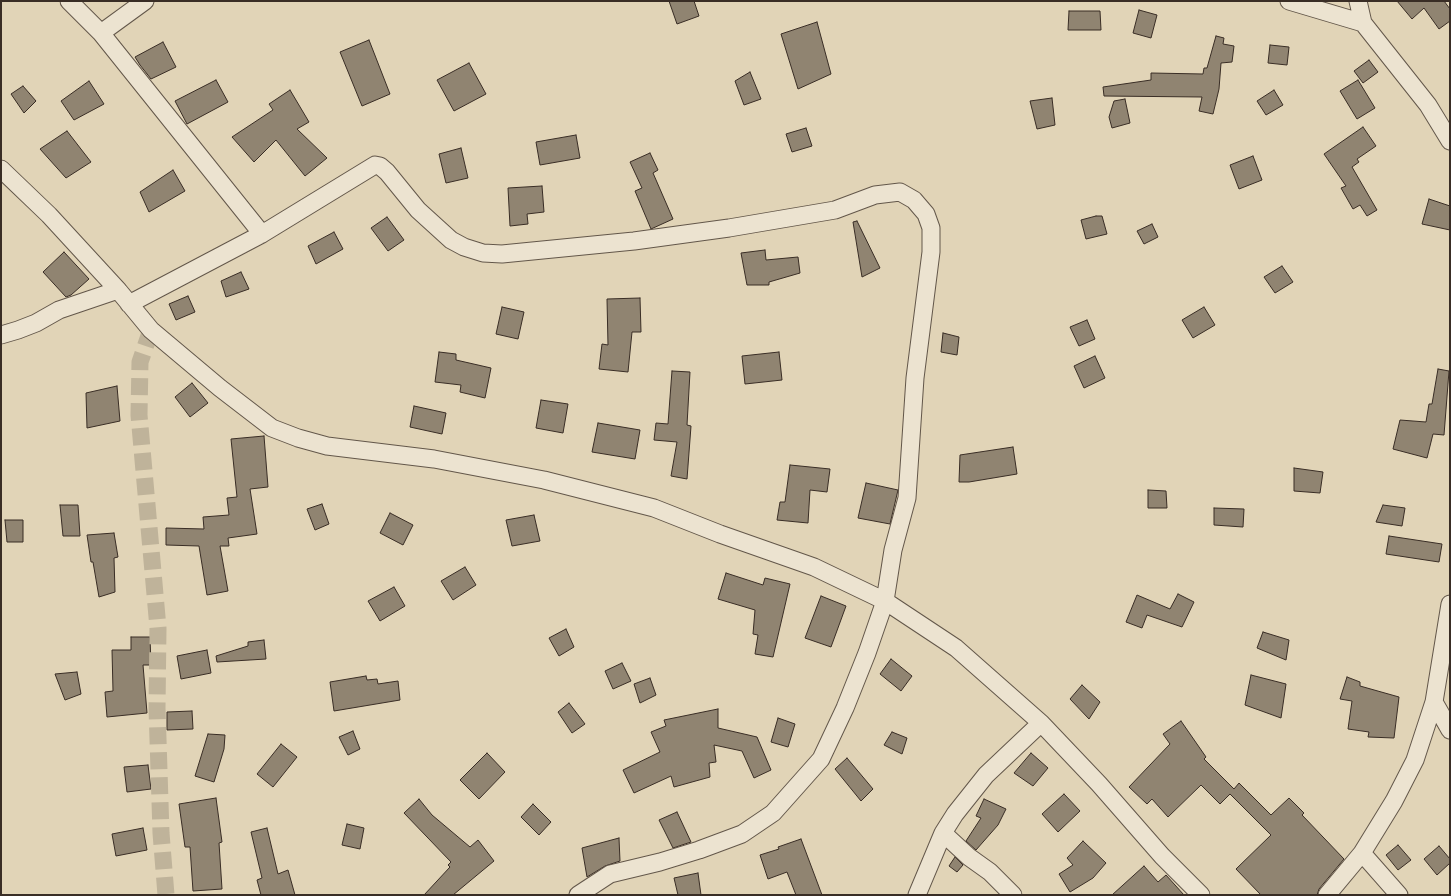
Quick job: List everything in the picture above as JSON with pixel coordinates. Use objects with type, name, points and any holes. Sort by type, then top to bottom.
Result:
[{"type":"street","points":[[69,1],[101,33],[262,234]]},
{"type":"street","points":[[101,33],[145,1]]},
{"type":"street","points":[[1289,1],[1363,23]]},
{"type":"street","points":[[1358,1],[1363,23],[1428,105],[1450,141]]},
{"type":"street","points":[[129,304],[262,234],[375,165],[380,166],[387,172],[418,210],[451,240],[474,251],[502,254],[634,241],[729,228],[835,210],[875,194],[900,192],[914,200],[926,214],[931,228],[931,252],[915,378],[907,498],[893,550],[885,601],[867,653],[845,708],[821,759],[773,813],[742,834],[699,850],[660,862],[610,874],[578,895]]},
{"type":"street","points":[[1,169],[49,215],[118,290],[151,330],[220,388],[272,428],[298,438],[327,446],[434,459],[544,480],[654,508],[720,534],[814,567],[885,601],[956,648],[1041,723],[1099,784],[1162,856],[1201,895]]},
{"type":"street","points":[[1,335],[36,323],[59,310],[118,290]]},
{"type":"street","points":[[1327,895],[1362,853],[1394,801],[1415,760],[1434,702],[1450,604]]},
{"type":"street","points":[[1434,702],[1450,730]]},
{"type":"street","points":[[916,895],[943,833],[955,814],[986,775],[1041,723]]},
{"type":"street","points":[[943,833],[969,857],[990,872],[1013,895]]},
{"type":"street","points":[[1362,853],[1399,895]]},
{"type":"building","points":[[669,1],[694,1],[699,16],[677,24]]},
{"type":"building","points":[[1397,1],[1444,1],[1450,9],[1450,21],[1439,29],[1424,8],[1412,19]]},
{"type":"building","points":[[1139,10],[1157,15],[1151,38],[1133,33]]},
{"type":"building","points":[[1069,11],[1100,11],[1101,30],[1068,30]]},
{"type":"building","points":[[817,22],[831,74],[798,89],[781,34]]},
{"type":"building","points":[[1216,36],[1224,38],[1223,44],[1234,46],[1232,62],[1221,63],[1219,89],[1213,114],[1199,111],[1202,97],[1104,96],[1103,87],[1151,80],[1151,73],[1203,74],[1204,68],[1207,68]]},
{"type":"building","points":[[369,40],[390,94],[362,106],[340,52]]},
{"type":"building","points":[[163,42],[176,67],[151,79],[135,57]]},
{"type":"building","points":[[1270,45],[1289,47],[1287,65],[1268,63]]},
{"type":"building","points":[[1369,60],[1378,72],[1363,83],[1354,71]]},
{"type":"building","points":[[469,63],[486,94],[454,111],[437,80]]},
{"type":"building","points":[[750,72],[761,99],[744,105],[735,81]]},
{"type":"building","points":[[216,80],[228,102],[187,124],[175,101]]},
{"type":"building","points":[[1358,80],[1375,108],[1357,119],[1340,91]]},
{"type":"building","points":[[89,81],[104,104],[74,120],[61,101]]},
{"type":"building","points":[[23,86],[36,101],[24,113],[11,94]]},
{"type":"building","points":[[290,90],[309,122],[297,129],[327,158],[305,176],[276,140],[254,162],[232,137],[273,110],[269,104]]},
{"type":"building","points":[[1274,90],[1283,105],[1266,115],[1257,101]]},
{"type":"building","points":[[1052,98],[1055,125],[1037,129],[1030,101]]},
{"type":"building","points":[[1125,99],[1130,123],[1112,128],[1109,117],[1114,101]]},
{"type":"building","points":[[1363,127],[1376,146],[1357,159],[1359,162],[1352,167],[1377,210],[1367,216],[1360,205],[1353,209],[1341,188],[1346,186],[1324,154]]},
{"type":"building","points":[[806,128],[812,146],[792,152],[786,134]]},
{"type":"building","points":[[67,131],[91,162],[66,178],[40,149]]},
{"type":"building","points":[[576,135],[580,158],[540,165],[536,142]]},
{"type":"building","points":[[461,148],[468,178],[446,183],[439,154]]},
{"type":"building","points":[[650,153],[658,170],[653,173],[673,219],[651,229],[635,191],[642,188],[630,162]]},
{"type":"building","points":[[1253,156],[1262,180],[1239,189],[1230,165]]},
{"type":"building","points":[[173,170],[185,191],[149,212],[140,192]]},
{"type":"building","points":[[542,186],[544,212],[527,214],[528,224],[510,226],[508,188]]},
{"type":"building","points":[[1429,199],[1450,206],[1450,230],[1422,224]]},
{"type":"building","points":[[1102,216],[1107,234],[1086,239],[1081,220]]},
{"type":"building","points":[[387,217],[404,240],[388,251],[371,228]]},
{"type":"building","points":[[857,221],[880,268],[862,277],[853,222]]},
{"type":"building","points":[[1152,224],[1158,237],[1144,244],[1137,231]]},
{"type":"building","points":[[334,232],[343,249],[316,264],[308,246]]},
{"type":"building","points":[[765,250],[766,260],[798,257],[800,273],[769,282],[769,285],[747,285],[741,253]]},
{"type":"building","points":[[64,252],[89,279],[71,295],[66,297],[43,272]]},
{"type":"building","points":[[1282,266],[1293,282],[1275,293],[1264,277]]},
{"type":"building","points":[[241,272],[249,289],[226,297],[221,281]]},
{"type":"building","points":[[188,296],[195,312],[176,320],[169,304]]},
{"type":"building","points":[[640,298],[641,332],[632,332],[628,372],[599,369],[602,344],[608,345],[607,299]]},
{"type":"building","points":[[502,307],[524,312],[518,339],[496,334]]},
{"type":"building","points":[[1204,307],[1215,325],[1193,338],[1182,320]]},
{"type":"building","points":[[1087,320],[1095,339],[1079,346],[1070,327]]},
{"type":"building","points":[[943,333],[959,337],[957,355],[941,352]]},
{"type":"building","points":[[439,352],[456,354],[456,360],[491,368],[485,398],[460,392],[461,385],[435,382]]},
{"type":"building","points":[[779,352],[782,380],[745,384],[742,356]]},
{"type":"building","points":[[1095,356],[1105,378],[1084,388],[1074,366]]},
{"type":"building","points":[[1438,369],[1449,371],[1444,435],[1433,434],[1427,458],[1393,449],[1400,420],[1426,422],[1429,404],[1432,404]]},
{"type":"building","points":[[672,371],[690,372],[687,425],[691,426],[687,479],[671,476],[677,442],[654,440],[656,423],[668,424]]},
{"type":"building","points":[[192,383],[208,403],[190,417],[175,397]]},
{"type":"building","points":[[117,386],[120,421],[87,428],[86,393]]},
{"type":"building","points":[[541,400],[568,404],[563,433],[536,428]]},
{"type":"building","points":[[414,406],[446,413],[442,434],[410,427]]},
{"type":"building","points":[[598,423],[640,430],[635,459],[592,452]]},
{"type":"building","points":[[264,436],[268,487],[250,489],[257,534],[228,538],[229,546],[220,546],[228,591],[207,595],[199,546],[166,545],[166,528],[204,529],[203,517],[229,515],[227,498],[237,497],[231,439]]},
{"type":"building","points":[[1013,447],[1017,474],[969,482],[959,482],[960,455]]},
{"type":"building","points":[[790,465],[830,469],[827,492],[810,490],[808,523],[777,520],[780,502],[785,502]]},
{"type":"building","points":[[1294,468],[1323,472],[1320,493],[1294,491]]},
{"type":"building","points":[[866,483],[898,490],[890,524],[858,518]]},
{"type":"building","points":[[1148,490],[1166,491],[1167,508],[1148,508]]},
{"type":"building","points":[[322,504],[329,524],[315,530],[307,509]]},
{"type":"building","points":[[60,505],[78,505],[80,536],[63,536]]},
{"type":"building","points":[[1383,505],[1405,508],[1402,526],[1376,522]]},
{"type":"building","points":[[1214,508],[1244,509],[1243,527],[1214,525]]},
{"type":"building","points":[[390,513],[413,525],[403,545],[380,533]]},
{"type":"building","points":[[534,515],[540,541],[512,546],[506,520]]},
{"type":"building","points":[[5,520],[23,520],[23,542],[7,542]]},
{"type":"building","points":[[114,533],[118,557],[114,558],[115,592],[99,597],[93,562],[91,562],[87,535]]},
{"type":"building","points":[[1389,536],[1442,544],[1439,562],[1386,554]]},
{"type":"building","points":[[465,567],[476,585],[453,600],[441,581]]},
{"type":"building","points":[[726,573],[763,585],[765,578],[790,584],[773,657],[755,654],[758,635],[753,634],[755,610],[718,599]]},
{"type":"building","points":[[394,587],[405,606],[380,621],[368,601]]},
{"type":"building","points":[[1178,594],[1194,602],[1182,627],[1147,615],[1142,628],[1126,622],[1137,595],[1170,609]]},
{"type":"building","points":[[821,596],[846,606],[831,647],[805,638]]},
{"type":"building","points":[[566,629],[574,647],[559,656],[549,638]]},
{"type":"building","points":[[1263,632],[1289,640],[1286,660],[1257,648]]},
{"type":"building","points":[[131,637],[150,637],[151,665],[143,665],[147,713],[107,717],[105,692],[113,691],[112,650],[131,650]]},
{"type":"building","points":[[264,640],[266,659],[217,662],[216,656],[248,646],[248,642]]},
{"type":"building","points":[[207,650],[211,673],[181,679],[177,656]]},
{"type":"building","points":[[891,659],[912,676],[901,691],[880,674]]},
{"type":"building","points":[[622,663],[631,681],[613,689],[605,671]]},
{"type":"building","points":[[77,672],[81,694],[65,700],[55,674]]},
{"type":"building","points":[[1251,675],[1286,684],[1281,718],[1245,705]]},
{"type":"building","points":[[366,676],[367,680],[377,679],[378,684],[398,681],[400,700],[334,711],[330,682]]},
{"type":"building","points":[[1347,677],[1360,682],[1360,686],[1399,697],[1394,738],[1368,737],[1369,732],[1348,729],[1352,701],[1340,699]]},
{"type":"building","points":[[650,678],[656,695],[640,703],[634,684]]},
{"type":"building","points":[[1082,685],[1100,702],[1089,719],[1070,699]]},
{"type":"building","points":[[569,703],[585,724],[572,733],[558,712]]},
{"type":"building","points":[[718,709],[718,728],[757,737],[771,770],[754,778],[742,751],[714,745],[716,762],[709,763],[710,777],[674,787],[671,776],[634,793],[623,770],[660,752],[651,732],[666,726],[664,720]]},
{"type":"building","points":[[192,711],[193,729],[167,730],[167,712]]},
{"type":"building","points":[[778,718],[795,724],[788,747],[771,742]]},
{"type":"building","points":[[1181,721],[1206,757],[1204,759],[1234,789],[1239,783],[1271,815],[1289,798],[1304,813],[1302,815],[1344,859],[1319,889],[1317,895],[1261,895],[1236,869],[1271,835],[1230,794],[1220,804],[1201,785],[1168,817],[1152,799],[1147,804],[1129,787],[1170,744],[1163,734]]},
{"type":"building","points":[[353,731],[360,749],[348,755],[339,737]]},
{"type":"building","points":[[892,732],[907,738],[902,754],[884,745]]},
{"type":"building","points":[[208,734],[225,735],[224,749],[214,782],[195,776]]},
{"type":"building","points":[[281,744],[297,757],[273,787],[257,774]]},
{"type":"building","points":[[487,753],[505,772],[479,799],[460,780]]},
{"type":"building","points":[[1031,753],[1048,768],[1033,786],[1014,773]]},
{"type":"building","points":[[847,758],[873,789],[861,801],[835,769]]},
{"type":"building","points":[[148,765],[151,789],[127,792],[124,767]]},
{"type":"building","points":[[1064,794],[1080,811],[1058,832],[1042,814]]},
{"type":"building","points":[[216,798],[222,842],[219,843],[222,889],[193,891],[190,847],[185,847],[179,804]]},
{"type":"building","points":[[419,799],[432,815],[470,847],[478,840],[494,861],[453,895],[424,895],[450,867],[448,865],[451,862],[404,813]]},
{"type":"building","points":[[984,799],[1006,809],[998,825],[976,850],[966,841],[981,818],[976,816]]},
{"type":"building","points":[[533,804],[551,822],[539,835],[521,817]]},
{"type":"building","points":[[677,812],[691,842],[673,848],[659,820]]},
{"type":"building","points":[[347,824],[364,828],[360,849],[342,845]]},
{"type":"building","points":[[143,828],[147,850],[116,856],[112,834]]},
{"type":"building","points":[[267,828],[278,874],[288,870],[295,895],[261,895],[257,880],[262,878],[251,832]]},
{"type":"building","points":[[619,838],[620,861],[605,866],[587,877],[582,848]]},
{"type":"building","points":[[801,839],[822,895],[796,895],[787,872],[768,879],[760,855],[779,849],[778,847]]},
{"type":"building","points":[[1083,841],[1106,863],[1093,878],[1070,892],[1059,874],[1073,865],[1067,858]]},
{"type":"building","points":[[1398,845],[1411,860],[1398,870],[1386,855]]},
{"type":"building","points":[[1439,846],[1450,859],[1450,863],[1437,875],[1424,859]]},
{"type":"building","points":[[955,857],[963,865],[957,872],[949,866]]},
{"type":"building","points":[[1144,866],[1158,882],[1166,875],[1184,895],[1112,895]]},
{"type":"building","points":[[698,873],[701,895],[678,895],[674,878]]},
{"type":"tunnel","points":[[151,330],[140,362],[139,415],[158,628],[157,708],[161,833],[166,895]]}]
